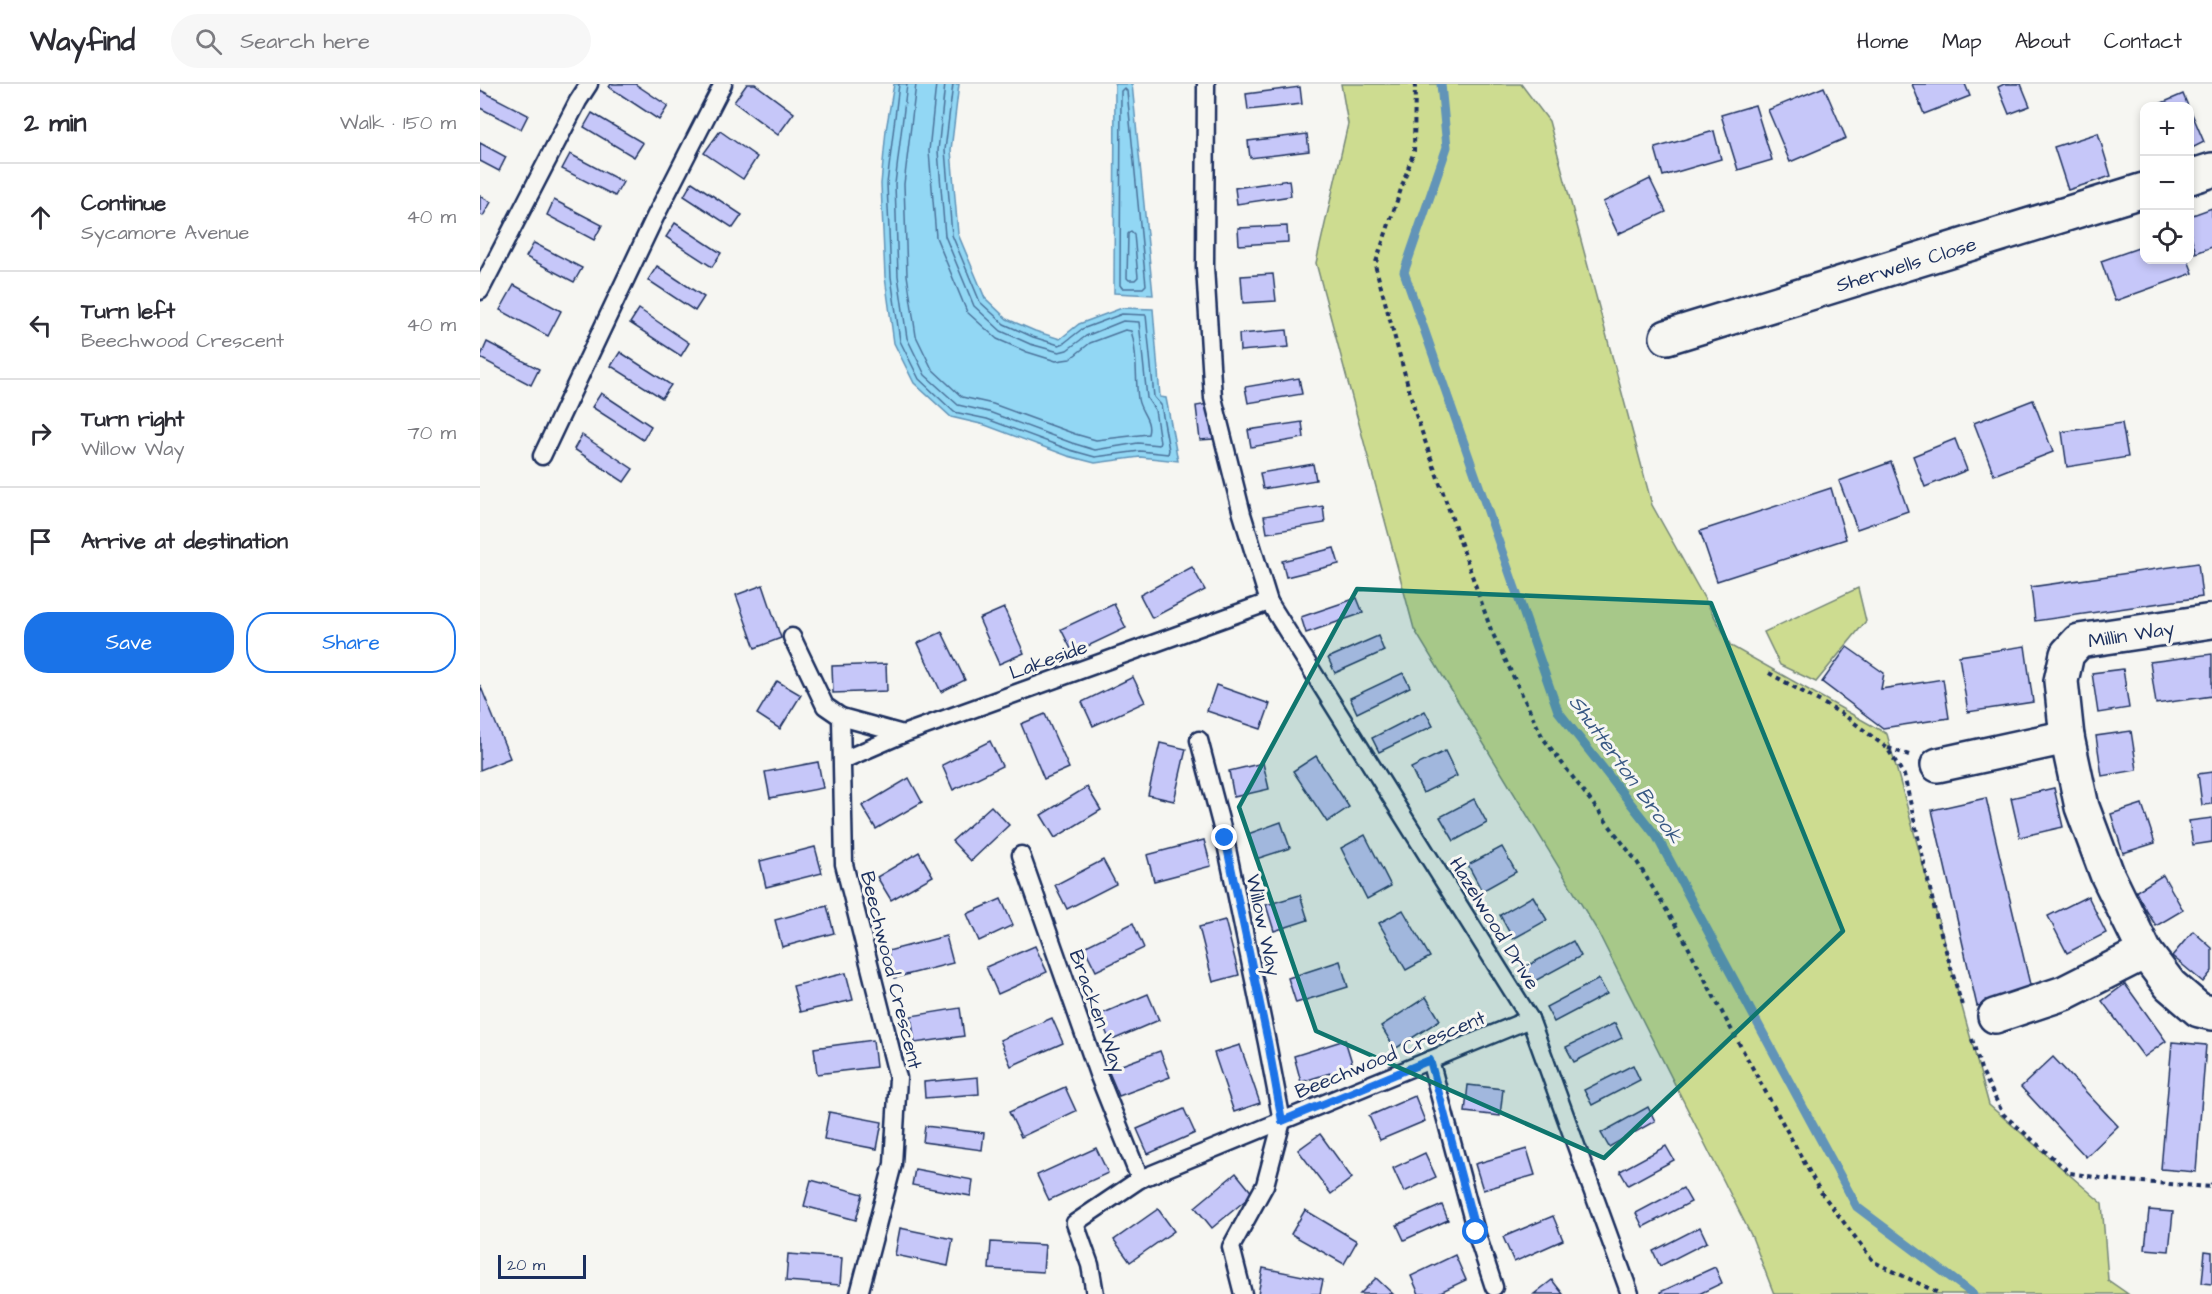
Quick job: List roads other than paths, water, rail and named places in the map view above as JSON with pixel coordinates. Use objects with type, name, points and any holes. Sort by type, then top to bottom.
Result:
[{"type":"street","points":[[2194,176],[2212,170]]},
{"type":"street","name":"Sherwells Close","points":[[1667,337],[2140,192]]},
{"type":"street","name":"Millin Way","points":[[2212,621],[2079,641],[2067,654],[2061,681],[2067,737],[2082,807],[2107,874],[2145,952],[2170,986],[2199,1010],[2212,1013]]},
{"type":"street","points":[[1938,765],[2067,737]]},
{"type":"street","points":[[1976,1020],[2064,993],[2145,952]]},
{"type":"lane","points":[[480,291],[578,101],[589,84]]},
{"type":"lane","points":[[543,456],[655,217],[723,84]]},
{"type":"lane","name":"Hazelwood Drive","points":[[1206,84],[1204,267],[1213,398],[1242,514],[1269,602],[1530,1019],[1630,1294]]},
{"type":"lane","name":"Lakeside","points":[[843,760],[903,734],[1269,602]]},
{"type":"lane","points":[[792,637],[825,706],[841,717],[903,734]]},
{"type":"lane","name":"Beechwood Crescent","points":[[841,717],[844,864],[898,1078],[892,1164],[859,1294]]},
{"type":"lane","name":"Willow Way","points":[[1199,740],[1225,838],[1268,1042],[1282,1121]]},
{"type":"lane","name":"Bracken Way","points":[[1021,855],[1098,1074],[1140,1179]]},
{"type":"lane","name":"Beechwood Crescent","points":[[1095,1294],[1090,1265],[1076,1222],[1140,1179],[1530,1019]]},
{"type":"lane","points":[[1430,1060],[1476,1232],[1494,1287]]},
{"type":"lane","points":[[1243,1294],[1231,1247],[1265,1185],[1282,1121]]},
{"type":"water","points":[[894,84],[959,84],[951,150],[958,234],[985,298],[1007,319],[1060,339],[1079,324],[1122,308],[1153,309],[1160,397],[1166,398],[1178,461],[1140,457],[1095,463],[1068,456],[985,425],[951,417],[914,383],[894,343],[885,277],[881,184],[886,130]]},
{"type":"water","points":[[1115,84],[1132,84],[1153,295],[1114,293]]},
{"type":"waterway","name":"Shutterton Brook","points":[[1441,84],[1447,147],[1404,272],[1558,711],[1657,837],[1857,1207],[1973,1294]]}]
